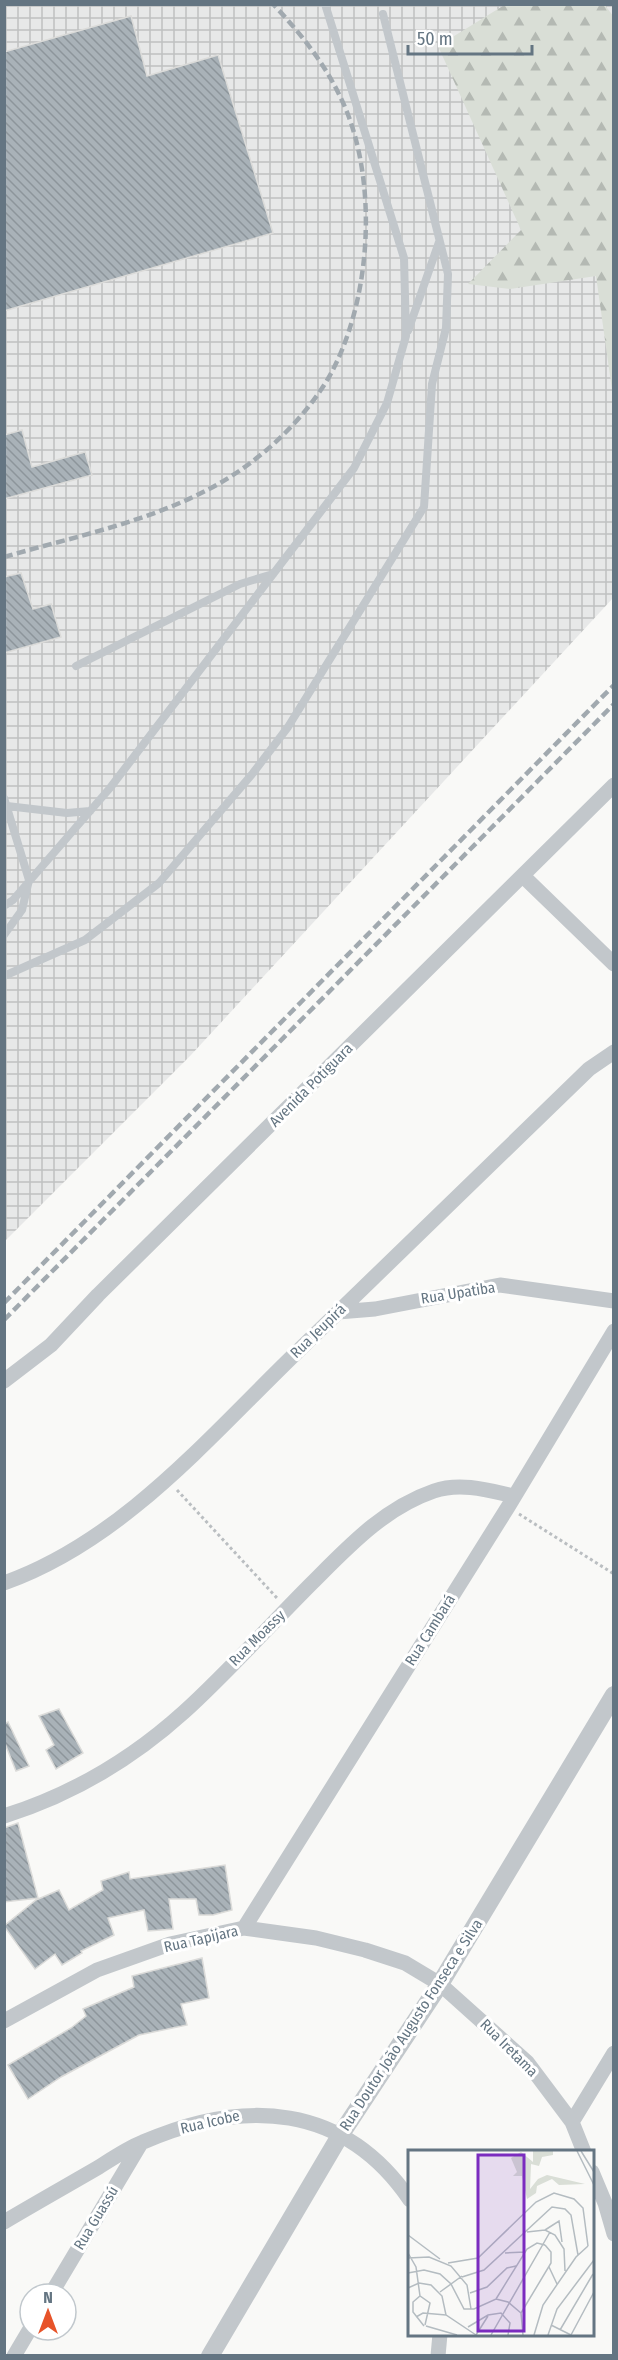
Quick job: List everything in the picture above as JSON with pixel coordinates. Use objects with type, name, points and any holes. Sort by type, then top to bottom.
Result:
[{"type":"street","name":"Avenida Potiguara","points":[[4,1381],[51,1345],[98,1294],[614,785]]},
{"type":"street","points":[[523,876],[614,964]]},
{"type":"street","name":"Rua Jeupirá","points":[[4,1583],[87,1543],[166,1478],[214,1435],[589,1069],[614,1052]]},
{"type":"street","name":"Rua Upatiba","points":[[338,1312],[375,1309],[500,1286],[614,1301]]},
{"type":"street","name":"Rua Cambará","points":[[244,1928],[511,1501],[614,1331]]},
{"type":"street","name":"Rua Moassy","points":[[4,1816],[41,1805],[80,1786],[116,1764],[183,1713],[343,1552],[388,1513],[435,1490],[474,1486],[511,1501]]},
{"type":"street","name":"Rua Doutor João Augusto Fonseca e Silva","points":[[210,2355],[341,2134],[440,1984],[614,1695]]},
{"type":"street","name":"Rua Tapijara","points":[[4,2021],[97,1970],[170,1944],[244,1928],[316,1938],[365,1950],[405,1963],[440,1984]]},
{"type":"street","name":"Rua Iretama","points":[[440,1984],[527,2062],[572,2122],[584,2150]]},
{"type":"street","points":[[572,2122],[614,2053]]},
{"type":"street","name":"Rua Icobe","points":[[4,2222],[141,2142],[219,2119],[253,2113],[304,2120],[341,2134],[388,2171],[408,2197]]},
{"type":"street","name":"Rua Guassú","points":[[58,2282],[141,2142]]},
{"type":"street","points":[[594,2177],[614,2234]]},
{"type":"street","points":[[438,2355],[440,2336]]},
{"type":"street","points":[[15,2355],[23,2342]]},
{"type":"lane","points":[[325,4],[404,258],[406,336]]},
{"type":"lane","points":[[4,976],[86,940],[159,883],[253,773],[288,727],[424,507],[432,384],[446,328],[448,274],[383,14]]},
{"type":"lane","points":[[4,906],[90,812],[354,468],[387,403],[406,336],[439,242]]},
{"type":"lane","points":[[76,666],[240,584],[273,574]]},
{"type":"lane","points":[[4,935],[22,910],[29,880],[6,802],[67,813],[90,812]]},
{"type":"path","points":[[166,1478],[286,1608]]},
{"type":"path","points":[[511,1501],[614,1574]]},
{"type":"shaded area","points":[[5,5],[613,5],[613,598],[191,1055],[5,1241]]},
{"type":"green space","points":[[506,4],[605,5],[613,16],[613,397],[596,276],[510,289],[468,284],[521,230],[438,46]]},
{"type":"building","points":[[131,16],[147,76],[218,55],[273,233],[4,311],[4,52]]},
{"type":"building","points":[[22,430],[32,467],[85,452],[92,475],[4,499],[4,435]]},
{"type":"building","points":[[21,573],[33,609],[51,604],[61,637],[4,653],[4,577]]},
{"type":"building","points":[[59,1709],[83,1753],[56,1769],[46,1750],[54,1745],[39,1716]]},
{"type":"building","points":[[8,1722],[29,1766],[16,1771],[4,1741],[4,1724]]},
{"type":"building","points":[[18,1823],[38,1898],[4,1902],[4,1828]]},
{"type":"building","points":[[225,1865],[232,1910],[213,1915],[199,1915],[196,1899],[169,1899],[173,1929],[148,1931],[144,1910],[108,1918],[114,1935],[81,1951],[82,1953],[62,1965],[55,1954],[35,1969],[4,1926],[36,1900],[59,1890],[69,1910],[103,1890],[101,1881],[129,1872],[130,1879]]},
{"type":"building","points":[[202,1958],[209,1998],[181,2004],[187,2025],[139,2035],[61,2077],[28,2099],[8,2065],[71,2028],[86,2016],[83,2009],[134,1987],[132,1976]]},
{"type":"railway","points":[[4,557],[100,531],[163,510],[222,482],[249,464],[283,435],[312,402],[329,377],[343,348],[361,282],[366,211],[363,176],[357,143],[347,112],[333,82],[306,42],[273,4]]},
{"type":"railway","points":[[4,1303],[614,685]]},
{"type":"railway","points":[[4,1320],[614,704]]}]
